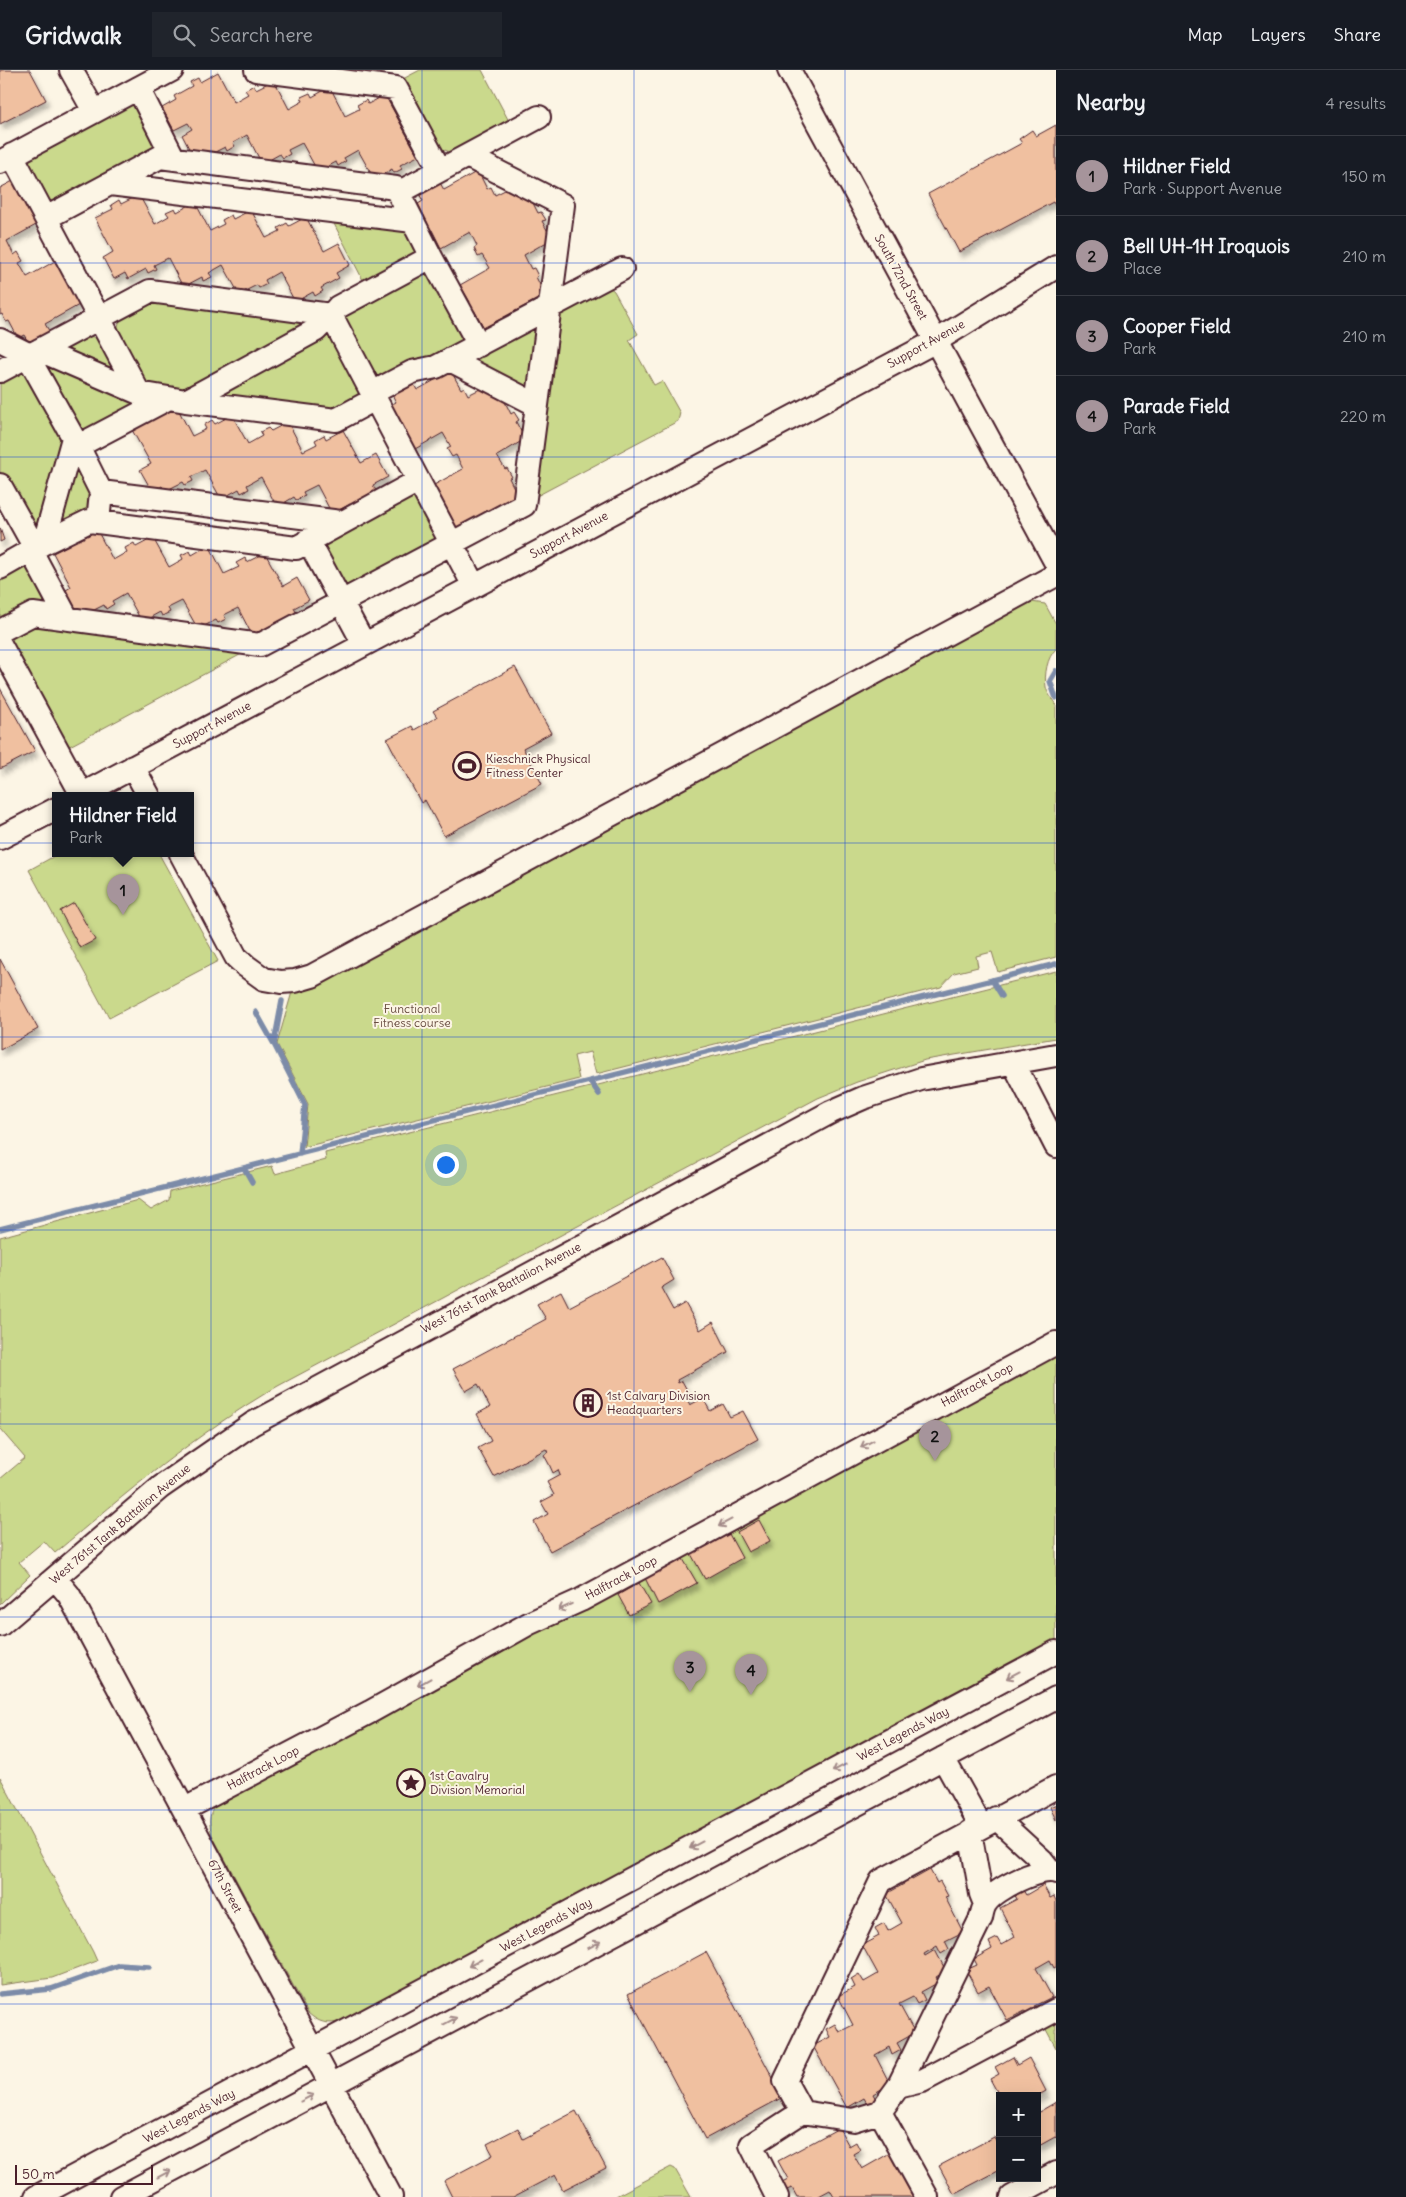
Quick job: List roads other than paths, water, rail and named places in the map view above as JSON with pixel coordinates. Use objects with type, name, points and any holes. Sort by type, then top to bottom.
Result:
[{"type":"street","points":[[71,70],[94,111]]},
{"type":"street","points":[[139,393],[46,218],[6,159],[172,70]]},
{"type":"street","points":[[256,70],[391,79],[440,170]]},
{"type":"street","name":"South 72nd Street","points":[[789,70],[1056,563]]},
{"type":"street","points":[[138,88],[174,159]]},
{"type":"street","points":[[398,192],[539,117]]},
{"type":"street","points":[[0,631],[33,614],[260,645],[524,505],[563,205],[467,156]]},
{"type":"street","points":[[46,218],[160,157],[396,188],[479,345]]},
{"type":"street","points":[[110,184],[413,221]]},
{"type":"street","points":[[37,547],[75,442],[177,399],[316,330],[338,307],[431,257]]},
{"type":"street","name":"Support Avenue","points":[[86,792],[936,341],[1056,267]]},
{"type":"street","points":[[0,340],[26,353],[34,353],[139,393],[336,420],[412,372],[436,368],[622,269]]},
{"type":"street","points":[[0,371],[150,291],[331,315]]},
{"type":"street","points":[[331,315],[474,586]]},
{"type":"street","points":[[34,353],[75,442],[101,492],[98,522]]},
{"type":"street","points":[[450,360],[537,405]]},
{"type":"street","points":[[0,568],[89,521],[296,548],[418,481]]},
{"type":"street","points":[[0,485],[37,547],[67,618]]},
{"type":"street","points":[[101,492],[341,522]]},
{"type":"street","points":[[308,540],[364,644]]},
{"type":"street","points":[[183,857],[236,957],[264,979],[281,982],[295,981],[312,976],[1056,575]]},
{"type":"street","points":[[0,644],[78,792]]},
{"type":"street","points":[[133,767],[147,792]]},
{"type":"street","points":[[0,838],[52,811]]},
{"type":"street","name":"West 761st Tank Battalion Avenue","points":[[0,1626],[161,1487],[252,1424],[678,1193],[832,1112],[863,1098],[921,1079],[1014,1064],[1056,1055]]},
{"type":"street","points":[[1014,1064],[1056,1146]]},
{"type":"street","name":"Halftrack Loop","points":[[184,1810],[370,1712],[530,1623],[581,1600],[1056,1343]]},
{"type":"street","name":"67th Street","points":[[55,1578],[70,1595],[391,2197]]},
{"type":"street","name":"West Legends Way","points":[[36,2197],[1056,1652]]},
{"type":"street","points":[[121,2197],[1056,1698]]},
{"type":"street","points":[[943,1758],[982,1825],[1042,1860],[1053,1871]]},
{"type":"street","points":[[802,2112],[785,2081],[881,1881],[982,1825],[1056,1787]]},
{"type":"street","points":[[982,1825],[980,1894],[985,1904]]},
{"type":"street","points":[[777,2197],[751,2145],[802,2112],[853,2120],[880,2112],[898,2087],[981,1918],[985,1904],[994,1894],[1027,1876],[1036,1872],[1053,1871]]},
{"type":"street","points":[[898,2087],[922,2081],[1056,2010]]},
{"type":"street","points":[[880,2112],[927,2197]]},
{"type":"street","points":[[1012,2197],[1056,2173]]},
{"type":"waterway","points":[[1056,671],[1050,681],[1056,698]]},
{"type":"waterway","points":[[0,1229],[1056,964]]},
{"type":"waterway","points":[[992,980],[1002,996]]},
{"type":"waterway","points":[[282,1001],[274,1044],[305,1105],[300,1154]]},
{"type":"waterway","points":[[256,1012],[274,1044]]},
{"type":"waterway","points":[[590,1081],[599,1094]]},
{"type":"waterway","points":[[244,1168],[252,1182]]},
{"type":"waterway","points":[[0,1994],[51,1989],[119,1965],[149,1967]]},
{"type":"place","name":"Kieschnick Physical Fitness Center","points":[[467,766]]},
{"type":"place","name":"Hildner Field","points":[[123,915]]},
{"type":"place","name":"1st Calvary Division Headquarters","points":[[588,1403]]},
{"type":"place","name":"Bell UH-1H Iroquois","points":[[935,1461]]},
{"type":"place","name":"Cooper Field","points":[[690,1692]]},
{"type":"place","name":"Parade Field","points":[[751,1695]]},
{"type":"place","name":"1st Cavalry Division Memorial","points":[[411,1783]]},
{"type":"park label","name":"Functional Fitness course","points":[[412,1016]]}]
